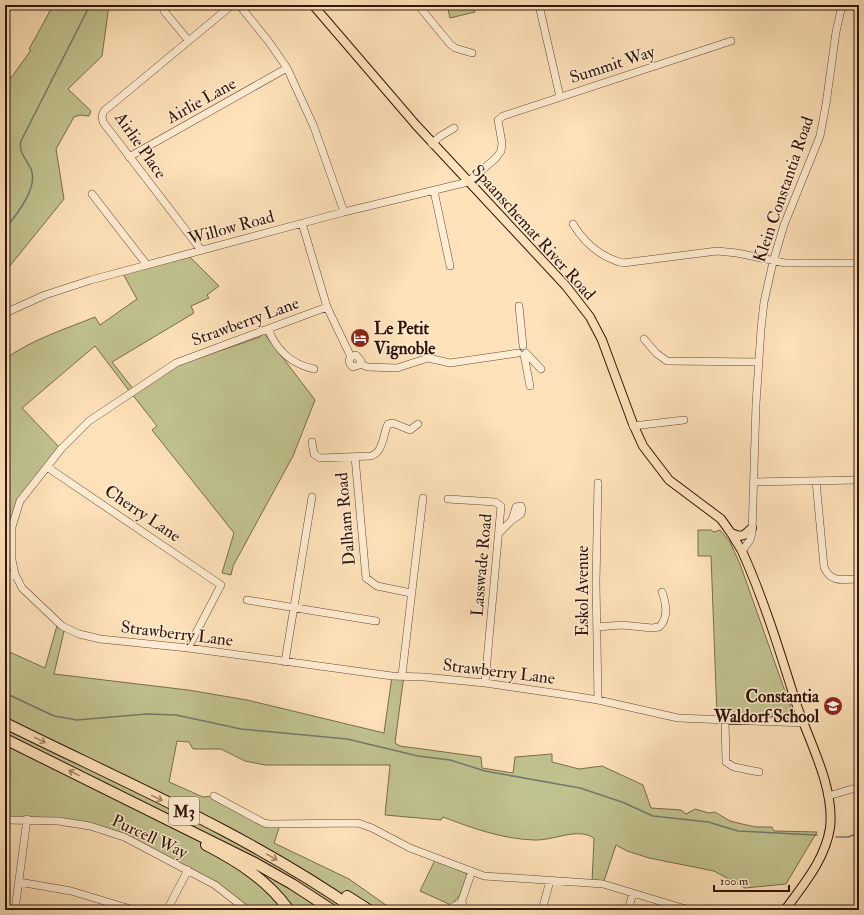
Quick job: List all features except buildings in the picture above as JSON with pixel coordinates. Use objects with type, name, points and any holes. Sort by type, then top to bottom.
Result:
[{"type":"highway","name":"M3","points":[[5,723],[225,832],[294,869],[356,910]]},
{"type":"highway","name":"M3","points":[[5,739],[255,863],[292,884],[332,910]]},
{"type":"highway","points":[[108,790],[124,801],[244,867],[267,885],[289,910]]},
{"type":"highway","points":[[294,869],[314,878],[369,910]]},
{"type":"main road","name":"Spaanschemat River Road","points":[[313,5],[432,144],[584,307],[602,340],[633,426],[643,446],[663,473],[676,486],[712,511],[731,533],[740,548],[804,723],[828,796],[831,818],[824,850],[815,868],[785,910]]},
{"type":"main road","points":[[731,533],[744,536],[752,528]]},
{"type":"street","name":"Airlie Place","points":[[201,250],[103,122],[103,114],[188,40],[232,5]]},
{"type":"street","points":[[236,5],[240,6],[269,42],[287,68],[314,127],[344,212]]},
{"type":"street","points":[[418,5],[450,44],[455,48],[472,53]]},
{"type":"street","points":[[539,5],[560,97]]},
{"type":"street","name":"Klein Constantia Road","points":[[740,548],[750,540],[752,528],[762,316],[773,262],[786,221],[820,136],[824,118],[836,32],[842,5]]},
{"type":"street","points":[[164,11],[188,40]]},
{"type":"street","name":"Summit Way","points":[[468,182],[496,158],[501,151],[502,143],[498,120],[503,116],[731,41]]},
{"type":"street","name":"Airlie Lane","points":[[129,157],[287,68]]},
{"type":"street","points":[[432,144],[439,137],[454,128]]},
{"type":"street","name":"Willow Road","points":[[5,313],[62,288],[344,212],[468,182]]},
{"type":"street","points":[[434,191],[450,266]]},
{"type":"street","points":[[92,194],[147,265]]},
{"type":"street","points":[[302,223],[327,307],[351,357],[356,355],[360,357],[362,365],[379,368],[397,368],[428,358],[450,363],[523,352]]},
{"type":"street","points":[[573,224],[582,238],[592,248],[609,259],[623,263],[717,252],[738,253],[773,262],[859,263]]},
{"type":"street","points":[[519,306],[523,352],[530,386]]},
{"type":"street","name":"Strawberry Lane","points":[[327,307],[186,359],[161,371],[89,421],[79,430],[20,501],[13,519],[10,551],[15,574],[22,588],[58,622],[69,630],[100,639],[188,648],[392,676],[402,675],[485,683],[598,700],[678,718],[804,723]]},
{"type":"street","points":[[268,329],[274,341],[287,358],[303,366],[314,369]]},
{"type":"street","points":[[644,339],[656,353],[666,361],[759,362]]},
{"type":"street","points":[[523,352],[541,369]]},
{"type":"street","points":[[633,426],[684,420]]},
{"type":"street","points":[[312,442],[314,454],[320,458],[374,455],[382,441],[388,424],[393,423],[410,430],[418,424]]},
{"type":"street","name":"Dalham Road","points":[[355,457],[366,578],[377,586],[412,589]]},
{"type":"street","name":"Cherry Lane","points":[[47,467],[221,585],[188,648]]},
{"type":"street","points":[[754,482],[859,480]]},
{"type":"street","points":[[816,481],[824,567],[826,573],[837,579],[859,579]]},
{"type":"street","name":"Eskol Avenue","points":[[598,483],[598,700]]},
{"type":"street","points":[[285,662],[312,497]]},
{"type":"street","points":[[402,675],[423,498]]},
{"type":"street","name":"Lasswade Road","points":[[448,499],[500,503],[502,508],[485,683]]},
{"type":"street","points":[[499,532],[512,520]]},
{"type":"street","points":[[5,577],[15,574]]},
{"type":"street","points":[[597,627],[622,625],[652,628],[659,627],[664,622],[666,612],[662,592]]},
{"type":"street","points":[[247,600],[376,621]]},
{"type":"street","points":[[725,720],[726,762],[734,766],[759,772]]},
{"type":"street","points":[[828,796],[859,787]]},
{"type":"street","points":[[214,796],[264,823],[363,824],[410,848],[492,877],[603,884],[689,910]]},
{"type":"street","points":[[15,910],[27,819]]},
{"type":"street","name":"Purcell Way","points":[[5,820],[27,819],[77,824],[106,831],[135,842],[215,885],[247,910]]},
{"type":"street","points":[[167,910],[188,870]]},
{"type":"street","points":[[448,910],[462,906],[472,871]]},
{"type":"street","points":[[542,910],[550,881]]},
{"type":"street","points":[[19,882],[71,891],[134,910]]},
{"type":"street","points":[[628,910],[632,893]]},
{"type":"green space","points":[[43,5],[47,5],[51,8],[53,5],[109,5],[102,56],[68,89],[91,111],[89,116],[80,115],[74,117],[56,149],[64,199],[5,272],[5,142],[7,139],[5,137],[5,74],[11,78],[31,50],[29,49],[50,11]]},
{"type":"green space","points":[[447,5],[473,5],[475,12],[450,18]]},
{"type":"green space","points":[[187,254],[219,286],[207,295],[209,298],[191,306],[194,313],[112,362],[134,390],[130,392],[95,346],[22,408],[61,449],[27,491],[13,519],[5,515],[5,359],[26,346],[95,317],[100,325],[137,299],[122,272]]},
{"type":"green space","points":[[264,333],[315,400],[293,456],[233,566],[231,575],[222,573],[234,533],[152,430],[157,426],[132,394],[171,368],[260,337]]},
{"type":"green space","points":[[698,530],[711,530],[714,532],[720,530],[730,542],[740,564],[793,714],[790,717],[717,715],[711,556],[698,556]]},
{"type":"green space","points":[[58,622],[65,627],[54,674],[188,690],[247,700],[384,733],[392,676],[404,675],[395,743],[400,746],[481,757],[482,768],[513,773],[515,757],[552,754],[552,762],[579,769],[602,766],[643,785],[651,808],[681,810],[686,814],[695,809],[709,813],[715,812],[730,821],[742,824],[756,827],[772,827],[774,831],[817,832],[786,884],[745,888],[714,871],[649,858],[627,851],[616,845],[603,884],[592,883],[594,838],[587,835],[573,834],[541,840],[510,838],[443,817],[441,820],[385,815],[390,765],[265,765],[245,761],[221,749],[193,749],[189,742],[177,741],[169,782],[203,797],[214,796],[264,823],[280,825],[274,843],[349,879],[393,910],[247,910],[242,904],[135,842],[90,826],[9,820],[8,791],[5,791],[5,650],[45,668]]},
{"type":"green space","points":[[435,860],[466,873],[467,875],[460,895],[451,905],[420,891]]},
{"type":"waterway","points":[[5,230],[25,201],[32,185],[33,177],[31,169],[22,152],[20,145],[21,141],[90,5]]},
{"type":"waterway","points":[[5,693],[54,716],[77,720],[146,714],[176,715],[241,729],[347,739],[418,756],[450,760],[485,771],[580,788],[622,802],[653,816],[708,822],[738,831],[817,835]]},
{"type":"waterway","points":[[836,837],[848,837],[859,833]]},
{"type":"place","name":"Le Petit Vignoble","points":[[360,338]]},
{"type":"place","name":"Constantia Waldorf School","points":[[833,706]]}]
